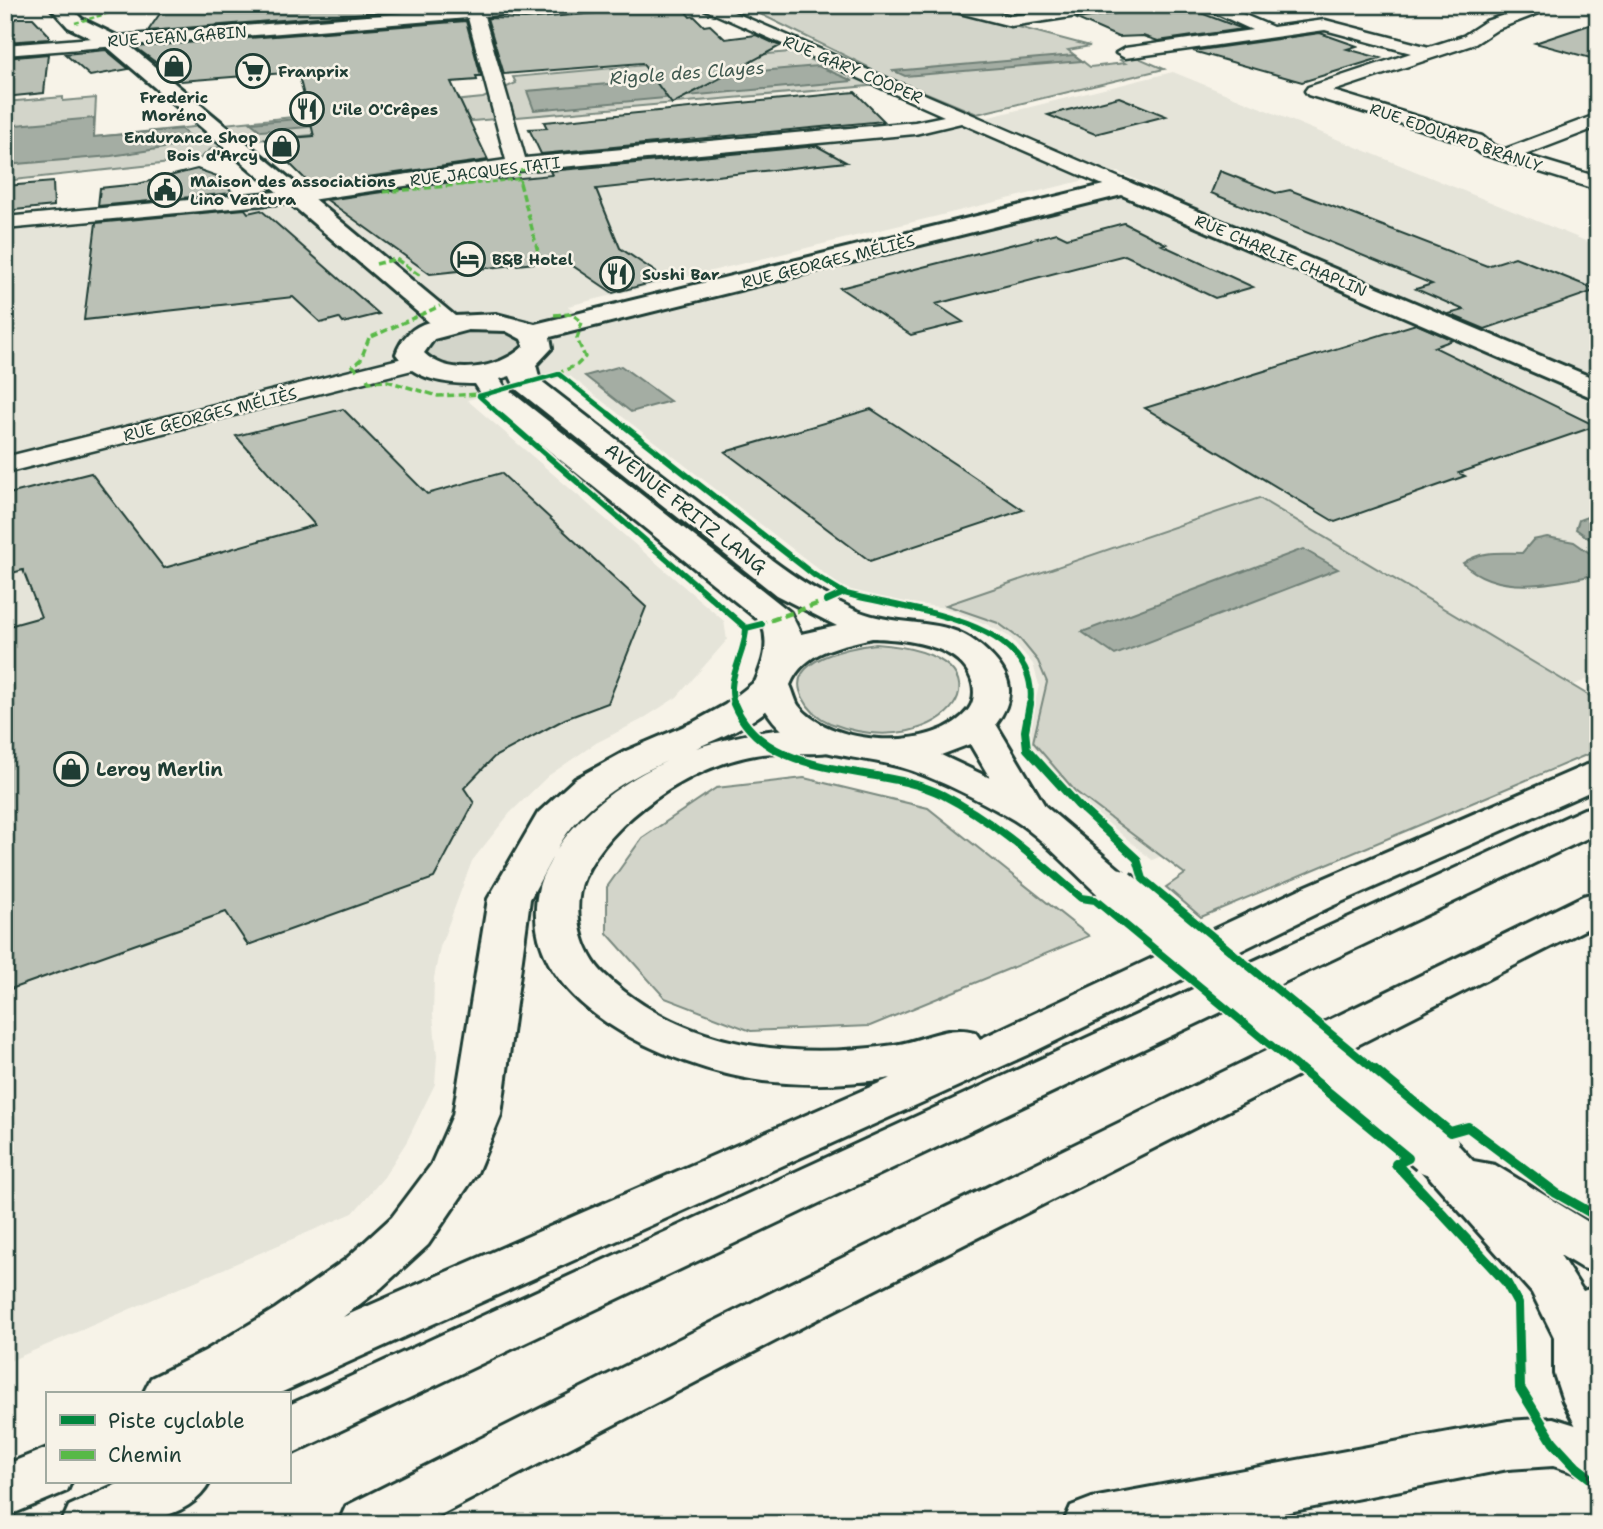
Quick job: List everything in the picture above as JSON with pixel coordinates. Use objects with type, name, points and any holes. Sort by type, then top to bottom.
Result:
[{"type":"main road","points":[[57,5],[75,23],[112,41],[449,325]]},
{"type":"main road","name":"RUE GEORGES MÉLIÈS","points":[[532,333],[1124,187]]},
{"type":"main road","name":"RUE CHARLIE CHAPLIN","points":[[1124,187],[1598,391]]},
{"type":"main road","points":[[506,323],[532,333],[538,340],[538,348],[522,363],[483,374],[443,373],[415,362],[410,354],[412,345],[419,337],[449,325],[506,323]]},
{"type":"main road","name":"AVENUE FRITZ LANG","points":[[522,363],[526,383],[788,587],[818,605],[872,628]]},
{"type":"main road","name":"AVENUE FRITZ LANG","points":[[483,374],[494,392],[778,619],[785,639],[776,675]]},
{"type":"main road","points":[[174,1392],[224,1367],[363,1275],[410,1231],[452,1173],[477,1115],[509,899],[551,822],[589,787],[640,759],[717,724],[776,675],[805,644],[838,632],[872,628],[928,634],[960,647],[982,664],[992,684],[990,705],[977,723],[950,740],[922,748],[886,752]]},
{"type":"main road","points":[[776,675],[777,707],[792,722],[826,742]]},
{"type":"main road","points":[[977,723],[1030,813]]},
{"type":"main road","points":[[1317,897],[1243,915],[994,1031],[912,1059],[837,1069],[762,1065],[699,1051],[643,1026],[601,997],[571,964],[558,929],[558,892],[572,856],[593,830],[620,805],[657,780],[741,746],[767,742],[826,742],[886,752],[928,763],[1030,813],[1117,889],[1433,1149],[1598,1253]]},
{"type":"main road","points":[[228,1392],[1011,1044],[1317,897],[1598,774]]},
{"type":"main road","points":[[290,1431],[1598,818]]},
{"type":"main road","points":[[367,1524],[810,1298],[1598,906]]},
{"type":"main road","points":[[1433,1149],[1589,1321],[1579,1370],[1598,1413]]},
{"type":"main road","points":[[1092,1524],[1508,1445],[1552,1443],[1598,1456]]},
{"type":"main road","points":[[5,1492],[46,1473]]},
{"type":"main road","points":[[90,1524],[176,1484]]},
{"type":"street","points":[[517,166],[474,9],[565,5]]},
{"type":"street","name":"RUE GARY COOPER","points":[[703,5],[965,117]]},
{"type":"street","points":[[946,5],[1011,21],[1117,5]]},
{"type":"street","points":[[1211,7],[1248,5]]},
{"type":"street","points":[[1125,53],[1325,25],[1430,53],[1469,40],[1492,25],[1552,5]]},
{"type":"street","points":[[1211,7],[1270,32]]},
{"type":"street","name":"RUE JEAN GABIN","points":[[5,50],[474,9]]},
{"type":"street","name":"RUE EDOUARD BRANLY","points":[[1430,53],[1314,91],[1475,140],[1486,149],[1598,184]]},
{"type":"street","name":"RUE JACQUES TATI","points":[[5,223],[297,196],[517,166],[915,128],[965,117]]},
{"type":"street","name":"RUE CHARLIE CHAPLIN","points":[[965,117],[1124,187]]},
{"type":"street","points":[[1506,155],[1598,120]]},
{"type":"street","name":"RUE GEORGES MÉLIÈS","points":[[5,465],[415,362]]},
{"type":"shaded area","points":[[254,5],[466,5],[468,10],[261,26]]},
{"type":"shaded area","points":[[742,5],[935,5],[1090,46],[1068,50],[1090,67],[1125,63],[1120,60],[1130,54],[1164,69],[977,114],[903,83],[256,140],[211,149],[198,160],[5,181],[5,102],[63,97],[63,101],[96,98],[94,137],[483,98],[516,83],[513,77],[790,52],[821,64],[868,67]]},
{"type":"shaded area","points":[[1074,55],[1082,61],[905,76],[894,71]]},
{"type":"shaded area","name":"Rigole des Clayes","points":[[818,66],[853,81],[534,110],[527,91]]},
{"type":"shaded area","points":[[1173,72],[1598,246],[1598,675],[1152,860],[1070,791],[1032,745],[1028,737],[1039,685],[1033,664],[1010,637],[945,608],[883,599],[857,593],[839,585],[570,376],[467,400],[724,621],[727,640],[677,697],[641,720],[596,743],[548,776],[510,813],[472,861],[440,947],[434,978],[433,1015],[437,1056],[435,1084],[407,1141],[384,1177],[353,1213],[5,1363],[5,228],[466,177],[916,135]],"holes":[[[1118,172],[1155,188],[592,328],[568,306]]]},
{"type":"shaded area","points":[[459,105],[462,114],[261,131],[251,123]]},
{"type":"shaded area","points":[[94,118],[94,137],[181,129],[197,143],[111,156],[5,165],[12,155],[5,154],[5,126]]},
{"type":"shaded area","points":[[454,329],[504,330],[521,338],[526,346],[523,353],[471,371],[425,362],[420,347],[426,340]]},
{"type":"shaded area","points":[[621,366],[670,401],[631,412],[585,376]]},
{"type":"shaded area","points":[[1259,498],[1598,701],[1598,750],[1201,917],[1166,887],[1185,874],[1075,791],[1033,742],[1047,682],[1038,661],[1020,639],[998,623],[946,605]]},
{"type":"shaded area","points":[[1598,513],[1598,545],[1576,529],[1579,520]]},
{"type":"shaded area","points":[[1547,537],[1574,542],[1598,559],[1594,575],[1543,584],[1508,584],[1476,573],[1463,563],[1484,554],[1522,553],[1533,540]]},
{"type":"shaded area","points":[[1303,549],[1338,569],[1115,655],[1082,632]]},
{"type":"shaded area","points":[[876,644],[923,652],[950,667],[959,686],[954,705],[936,721],[908,731],[872,733],[830,723],[814,713],[803,698],[799,685],[802,674],[811,665],[837,652]]},
{"type":"shaded area","points":[[804,778],[928,808],[1089,936],[870,1026],[751,1031],[665,998],[607,933],[607,887],[642,838],[716,788]]},
{"type":"building","points":[[170,5],[463,5],[148,31],[163,9]]},
{"type":"building","points":[[1128,5],[1180,5],[1243,29],[1158,41],[1143,36],[1118,37],[1077,19],[1117,13]]},
{"type":"building","points":[[681,6],[690,17],[694,16],[704,26],[710,25],[725,39],[756,35],[780,46],[672,104],[642,63],[504,74],[487,18],[525,19]]},
{"type":"building","points":[[18,18],[33,18],[49,35],[49,39],[5,42],[5,22]]},
{"type":"building","points":[[466,21],[481,76],[476,76],[477,80],[451,82],[488,160],[311,185],[266,140],[314,136],[298,72],[181,81],[135,47]]},
{"type":"building","points":[[1598,22],[1598,60],[1535,43]]},
{"type":"building","points":[[1320,33],[1357,46],[1347,49],[1380,58],[1302,82],[1193,51]]},
{"type":"building","points":[[106,50],[129,69],[90,76],[65,54]]},
{"type":"building","points":[[48,54],[44,93],[5,97],[5,58]]},
{"type":"building","points":[[855,92],[884,121],[541,154],[529,129],[547,128],[544,122]]},
{"type":"building","points":[[1119,97],[1166,116],[1095,134],[1048,115]]},
{"type":"building","points":[[817,146],[846,162],[596,189],[620,248],[666,279],[613,293],[564,260],[430,274],[327,200],[486,177],[497,176],[499,180],[552,175],[550,171]]},
{"type":"building","name":"Maison des associations Lino Ventura","points":[[197,169],[220,177],[233,193],[98,206],[100,188],[138,184]]},
{"type":"building","points":[[1220,171],[1276,193],[1290,190],[1487,266],[1515,257],[1597,290],[1485,329],[1449,314],[1464,310],[1416,289],[1432,284],[1211,193]]},
{"type":"building","points":[[53,182],[54,206],[5,211],[6,186]]},
{"type":"building","points":[[245,209],[248,213],[261,210],[379,314],[343,323],[339,318],[321,323],[293,297],[84,320],[96,223]]},
{"type":"building","points":[[1124,223],[1166,244],[1162,245],[1253,287],[1215,298],[1125,255],[936,304],[963,322],[911,335],[840,288],[1057,233],[1067,238]]},
{"type":"building","points":[[1416,324],[1453,340],[1434,347],[1596,426],[1459,473],[1465,476],[1335,522],[1145,408]]},
{"type":"building","points":[[343,409],[427,494],[501,473],[646,607],[608,703],[565,719],[494,757],[464,788],[474,803],[434,878],[248,945],[226,912],[5,991],[5,627],[41,617],[23,570],[5,575],[5,495],[91,473],[164,568],[315,525],[236,436]]},
{"type":"building","points":[[871,409],[1023,510],[870,561],[725,452]]},
{"type":"marked path","points":[[75,23],[136,5]]},
{"type":"marked path","points":[[486,168],[488,173],[537,169],[534,165]]},
{"type":"marked path","points":[[517,171],[541,263]]},
{"type":"marked path","points":[[383,192],[519,179]]},
{"type":"marked path","points":[[376,264],[396,259],[422,277]]},
{"type":"marked path","points":[[357,370],[353,366],[361,359],[369,338],[440,306]]},
{"type":"marked path","points":[[554,315],[572,314],[582,322],[577,339],[585,357],[577,365],[554,375]]},
{"type":"marked path","points":[[367,379],[369,382],[387,381],[420,393],[438,396],[465,397],[483,394]]},
{"type":"marked path","points":[[758,625],[831,599]]},
{"type":"cycle path","points":[[479,396],[559,374],[814,575],[844,593],[826,601]]},
{"type":"cycle path","points":[[479,396],[746,628],[762,624]]},
{"type":"cycle path","points":[[844,593],[948,618],[976,627],[1000,639],[1018,655],[1029,676],[1031,696],[1025,731],[1027,749],[1078,805],[1137,859],[1143,879],[1450,1132],[1468,1127],[1556,1193],[1598,1217]]},
{"type":"cycle path","points":[[746,628],[746,640],[731,689],[732,700],[738,713],[755,734],[775,749],[798,759],[902,779],[925,787],[964,808],[1006,837],[1081,898],[1095,900],[1408,1158],[1396,1164],[1506,1282],[1518,1304],[1520,1388],[1553,1442],[1576,1467],[1598,1484]]},
{"type":"place","name":"Frederic Moréno","points":[[174,66]]},
{"type":"place","name":"Franprix","points":[[253,71]]},
{"type":"place","name":"L'ile O'Crêpes","points":[[307,109]]},
{"type":"place","name":"Endurance Shop Bois d'Arcy","points":[[282,146]]},
{"type":"place","name":"Maison des associations Lino Ventura","points":[[165,190]]},
{"type":"place","name":"B&B Hotel","points":[[468,259]]},
{"type":"place","name":"Sushi Bar","points":[[617,274]]},
{"type":"place","name":"Leroy Merlin","points":[[71,769]]}]
